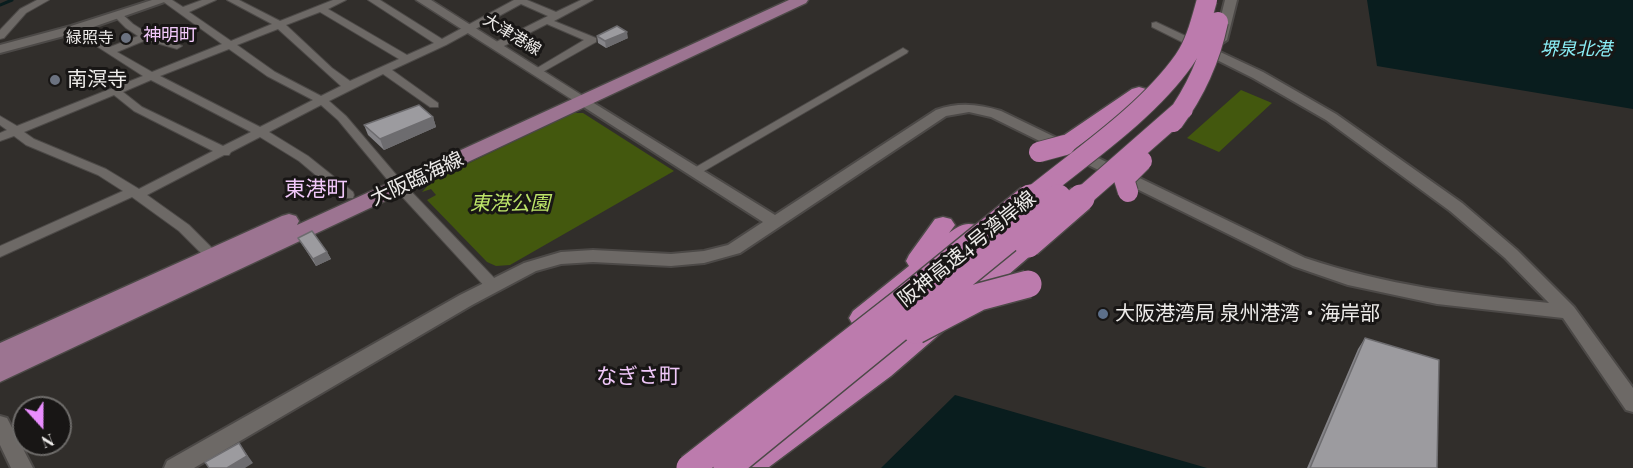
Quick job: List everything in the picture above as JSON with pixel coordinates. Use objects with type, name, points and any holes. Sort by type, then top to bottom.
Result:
[{"type":"highway","name":"阪神高速4号湾岸線","points":[[690,468],[900,304],[1127,120],[1169,80],[1195,40],[1207,10],[1222,0]]},
{"type":"highway","name":"阪神高速4号湾岸線","points":[[727,468],[826,389],[1148,121],[1184,84],[1200,61],[1207,10]]},
{"type":"highway","points":[[837,338],[956,228],[1139,93],[1179,58],[1207,10]]},
{"type":"highway","points":[[1128,192],[1124,185],[1127,173],[1145,158],[1183,109],[1206,71],[1213,51],[1207,10]]},
{"type":"highway","points":[[1039,152],[1065,145],[1139,93]]},
{"type":"highway","points":[[752,463],[881,368],[1183,109]]},
{"type":"highway","points":[[734,434],[956,228]]},
{"type":"highway","points":[[732,468],[855,371],[926,324],[979,297],[1028,284]]},
{"type":"main road","name":"大津港線","points":[[422,0],[577,97]]},
{"type":"main road","name":"大阪臨海線","points":[[577,97],[770,0]]},
{"type":"main road","name":"大阪臨海線","points":[[0,372],[395,181],[577,97],[801,0]]},
{"type":"main road","name":"大阪臨海線","points":[[0,353],[348,195],[395,181]]},
{"type":"street","points":[[0,38],[23,11],[44,0]]},
{"type":"street","points":[[0,49],[165,0],[271,74],[323,101],[342,118],[395,181],[493,286]]},
{"type":"street","points":[[182,11],[211,0]]},
{"type":"street","points":[[232,0],[279,24],[328,70],[349,86]]},
{"type":"street","points":[[0,137],[341,0]]},
{"type":"street","points":[[373,0],[442,43]]},
{"type":"street","points":[[0,252],[135,194],[225,152],[382,69],[468,30],[520,0],[592,40],[537,71]]},
{"type":"street","points":[[496,46],[588,0]]},
{"type":"street","points":[[752,463],[1108,169],[1178,107],[1215,54],[1226,28],[1231,0]]},
{"type":"street","points":[[320,8],[405,58]]},
{"type":"street","points":[[678,468],[837,338],[1076,154],[1148,92],[1170,66],[1207,10]]},
{"type":"street","points":[[118,15],[126,24],[147,36],[177,46]]},
{"type":"street","points":[[1156,25],[1258,75],[1323,112],[1413,174],[1511,254],[1568,312],[1633,404]]},
{"type":"street","points":[[75,28],[152,76],[262,132],[302,156],[348,195]]},
{"type":"street","points":[[110,51],[147,36]]},
{"type":"street","points":[[0,38],[22,42]]},
{"type":"street","points":[[695,171],[903,51]]},
{"type":"street","points":[[382,69],[434,105]]},
{"type":"street","points":[[115,91],[138,109],[225,152]]},
{"type":"street","points":[[577,97],[775,222]]},
{"type":"street","points":[[175,468],[530,267],[561,258],[593,255],[671,260],[704,257],[734,249],[941,113],[954,108],[966,107],[988,111],[1299,262],[1348,279],[1437,298],[1568,312]]},
{"type":"street","points":[[0,119],[30,142],[102,172],[184,228],[212,256]]},
{"type":"street","points":[[0,424],[22,468]]},
{"type":"green space","points":[[1241,90],[1272,103],[1219,152],[1187,138]]},
{"type":"green space","name":"東港公園","points":[[573,113],[583,113],[674,171],[510,265],[496,266],[487,262],[427,200],[436,195],[431,189],[422,192],[432,181]]},
{"type":"water","name":"堺泉北港","points":[[1367,0],[1633,0],[1633,109],[1377,66]]},
{"type":"water","points":[[955,395],[1207,468],[881,468]]},
{"type":"building","points":[[617,26],[627,32],[605,41],[597,36]]},
{"type":"building","points":[[419,105],[433,117],[380,139],[364,125]]},
{"type":"building","points":[[312,231],[327,252],[313,259],[298,238]]},
{"type":"building","points":[[1365,338],[1439,360],[1437,468],[1310,468]]},
{"type":"building","points":[[239,443],[247,456],[227,468],[209,468],[205,462]]},
{"type":"waterway","points":[[0,5],[12,0]]},
{"type":"place","name":"緑照寺","points":[[126,38]]},
{"type":"place","name":"南溟寺","points":[[55,80]]},
{"type":"place","name":"大阪港湾局 泉州港湾・海岸部","points":[[1103,314]]},
{"type":"district","name":"神明町","points":[[170,35]]},
{"type":"district","name":"東港町","points":[[316,189]]},
{"type":"district","name":"なぎさ町","points":[[638,376]]}]
